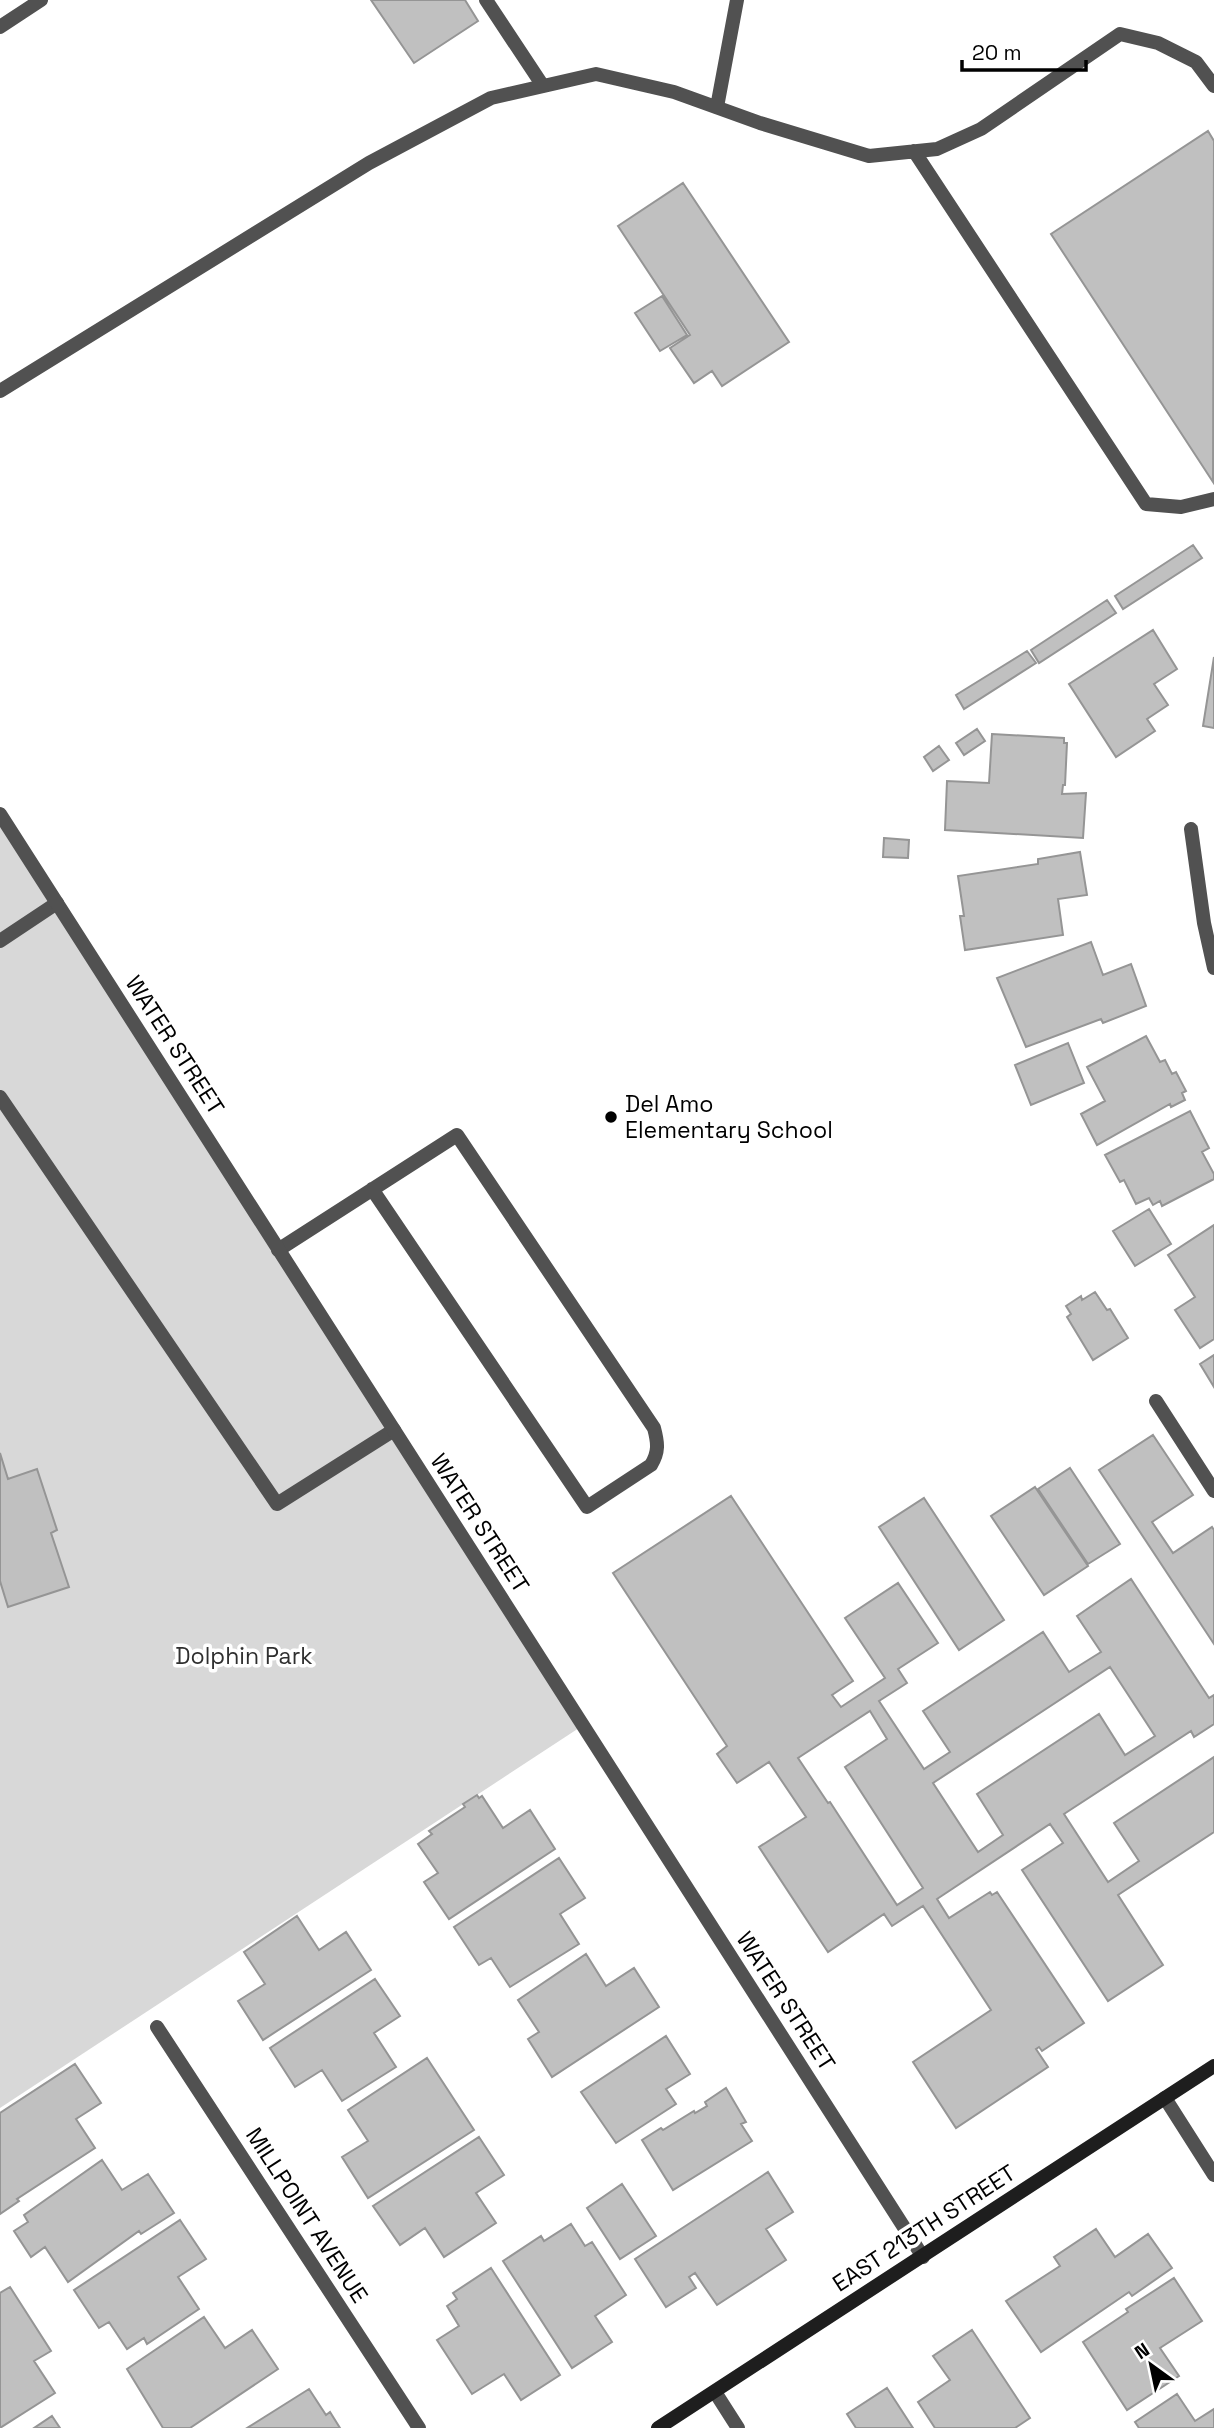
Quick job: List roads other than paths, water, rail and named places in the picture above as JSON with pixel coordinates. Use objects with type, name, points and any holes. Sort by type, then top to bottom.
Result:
[{"type":"street","points":[[0,27],[41,0]]},
{"type":"street","points":[[486,0],[543,86]]},
{"type":"street","points":[[717,107],[737,0]]},
{"type":"street","points":[[0,391],[369,163],[491,97],[596,74],[674,92],[869,156],[936,149],[981,129],[1120,34],[1158,43],[1195,62],[1214,86]]},
{"type":"street","points":[[914,151],[1146,504],[1181,507],[1214,499]]},
{"type":"street","name":"WATER STREET","points":[[0,814],[923,2257]]},
{"type":"street","points":[[1191,829],[1204,923],[1214,968]]},
{"type":"street","points":[[0,941],[57,903]]},
{"type":"street","points":[[0,1097],[277,1504],[394,1430]]},
{"type":"street","points":[[278,1250],[372,1189],[457,1135],[654,1428],[658,1443],[657,1455],[651,1465],[587,1507],[372,1189]]},
{"type":"street","points":[[1156,1401],[1214,1491]]},
{"type":"street","name":"MILLPOINT AVENUE","points":[[157,2027],[419,2428]]},
{"type":"street","name":"EAST 213TH STREET","points":[[658,2428],[1214,2066]]},
{"type":"street","points":[[1165,2098],[1214,2175]]},
{"type":"street","points":[[715,2392],[738,2428]]},
{"type":"place","name":"Del Amo Elementary School","points":[[611,1117]]},
{"type":"park label","name":"Dolphin Park","points":[[244,1656]]}]
